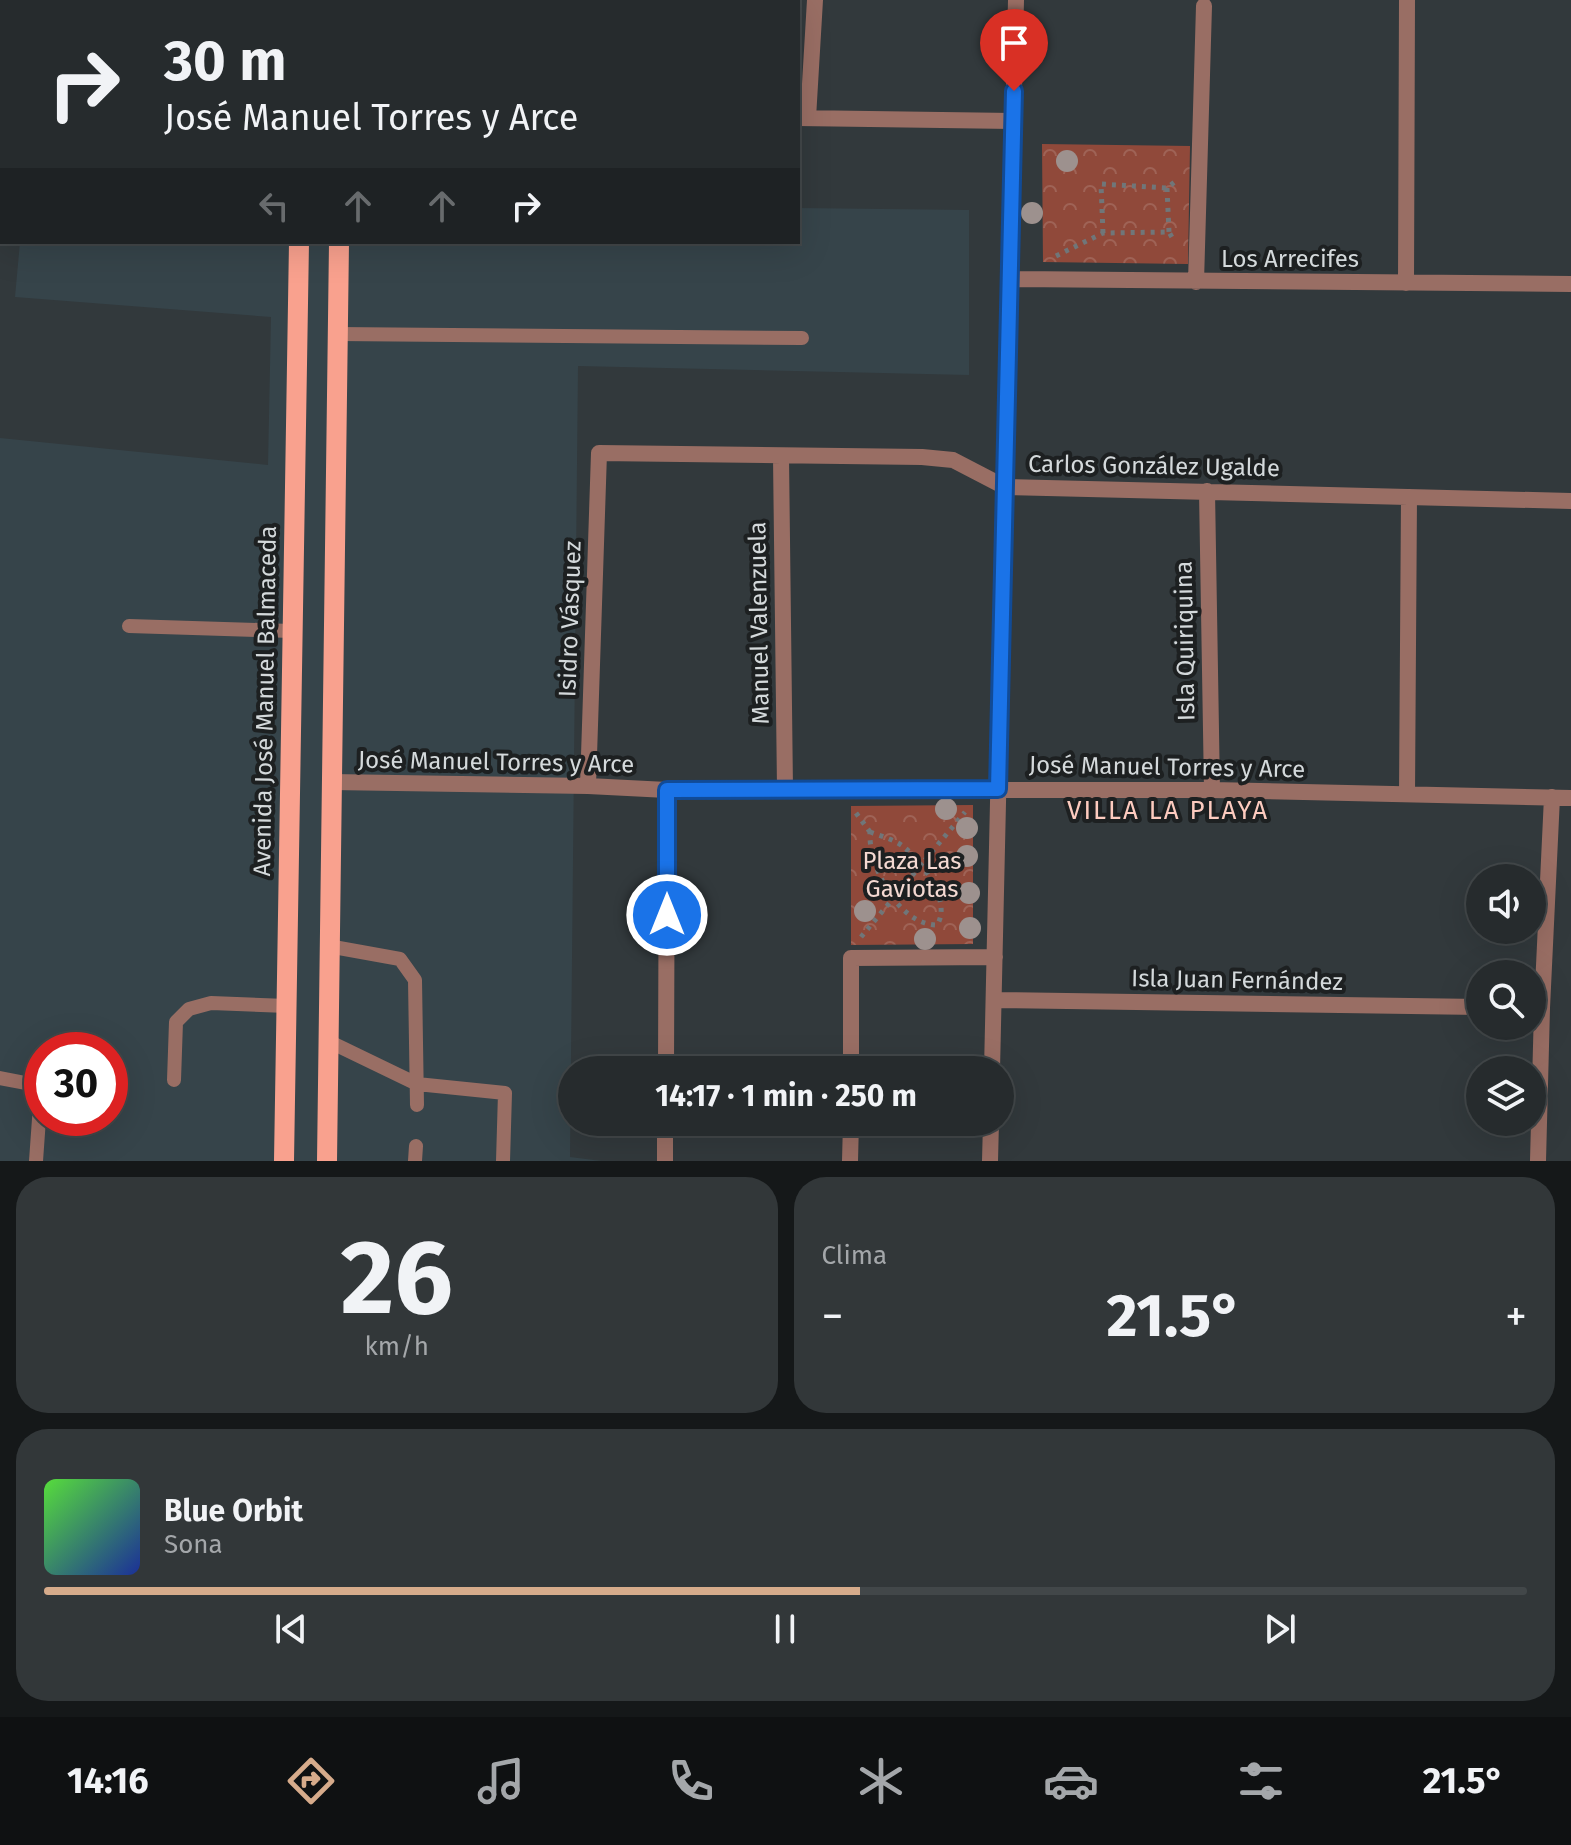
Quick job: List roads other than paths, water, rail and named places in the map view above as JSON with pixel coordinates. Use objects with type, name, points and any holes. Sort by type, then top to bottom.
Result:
[{"type":"main road","name":"Avenida José Manuel Balmaceda","points":[[284,1161],[299,244]]},
{"type":"main road","points":[[327,1161],[339,244]]},
{"type":"street","points":[[815,0],[803,118],[1013,121]]},
{"type":"street","points":[[992,1056],[1016,0]]},
{"type":"street","points":[[1406,283],[1407,0]]},
{"type":"street","points":[[1196,282],[1204,6]]},
{"type":"street","name":"Los Arrecifes","points":[[1009,279],[1571,284]]},
{"type":"street","name":"Carlos González Ugalde","points":[[599,453],[922,457],[953,460],[1005,487],[1571,501]]},
{"type":"street","name":"Isidro Vásquez","points":[[588,786],[599,453]]},
{"type":"street","name":"Manuel Valenzuela","points":[[781,457],[785,789]]},
{"type":"street","name":"Isla Quiriquina","points":[[1207,491],[1212,790]]},
{"type":"street","points":[[1407,794],[1409,497]]},
{"type":"street","name":"José Manuel Torres y Arce","points":[[331,782],[667,790],[1212,790],[1571,798]]},
{"type":"street","points":[[666,1056],[667,790]]},
{"type":"street","points":[[1540,960],[1552,797]]},
{"type":"street","points":[[851,1056],[851,958],[995,957]]},
{"type":"street","name":"Isla Juan Fernández","points":[[994,1000],[1466,1007]]},
{"type":"street","points":[[1537,1040],[1538,1161]]},
{"type":"street","points":[[665,1136],[665,1161]]},
{"type":"street","points":[[850,1161],[851,1136]]},
{"type":"street","points":[[990,1161],[991,1136]]},
{"type":"lane","points":[[337,334],[802,338]]},
{"type":"lane","points":[[129,626],[291,631]]},
{"type":"lane","points":[[328,946],[400,959],[415,980],[417,1105]]},
{"type":"lane","points":[[174,1080],[176,1022],[189,1009],[211,1003],[287,1006]]},
{"type":"lane","points":[[328,1041],[417,1084],[505,1093],[503,1161]]},
{"type":"lane","points":[[0,1078],[36,1085],[41,1091],[36,1161]]},
{"type":"district","name":"VILLA LA PLAYA","points":[[1168,810]]},
{"type":"park label","name":"Plaza Las Gaviotas","points":[[912,875]]}]
